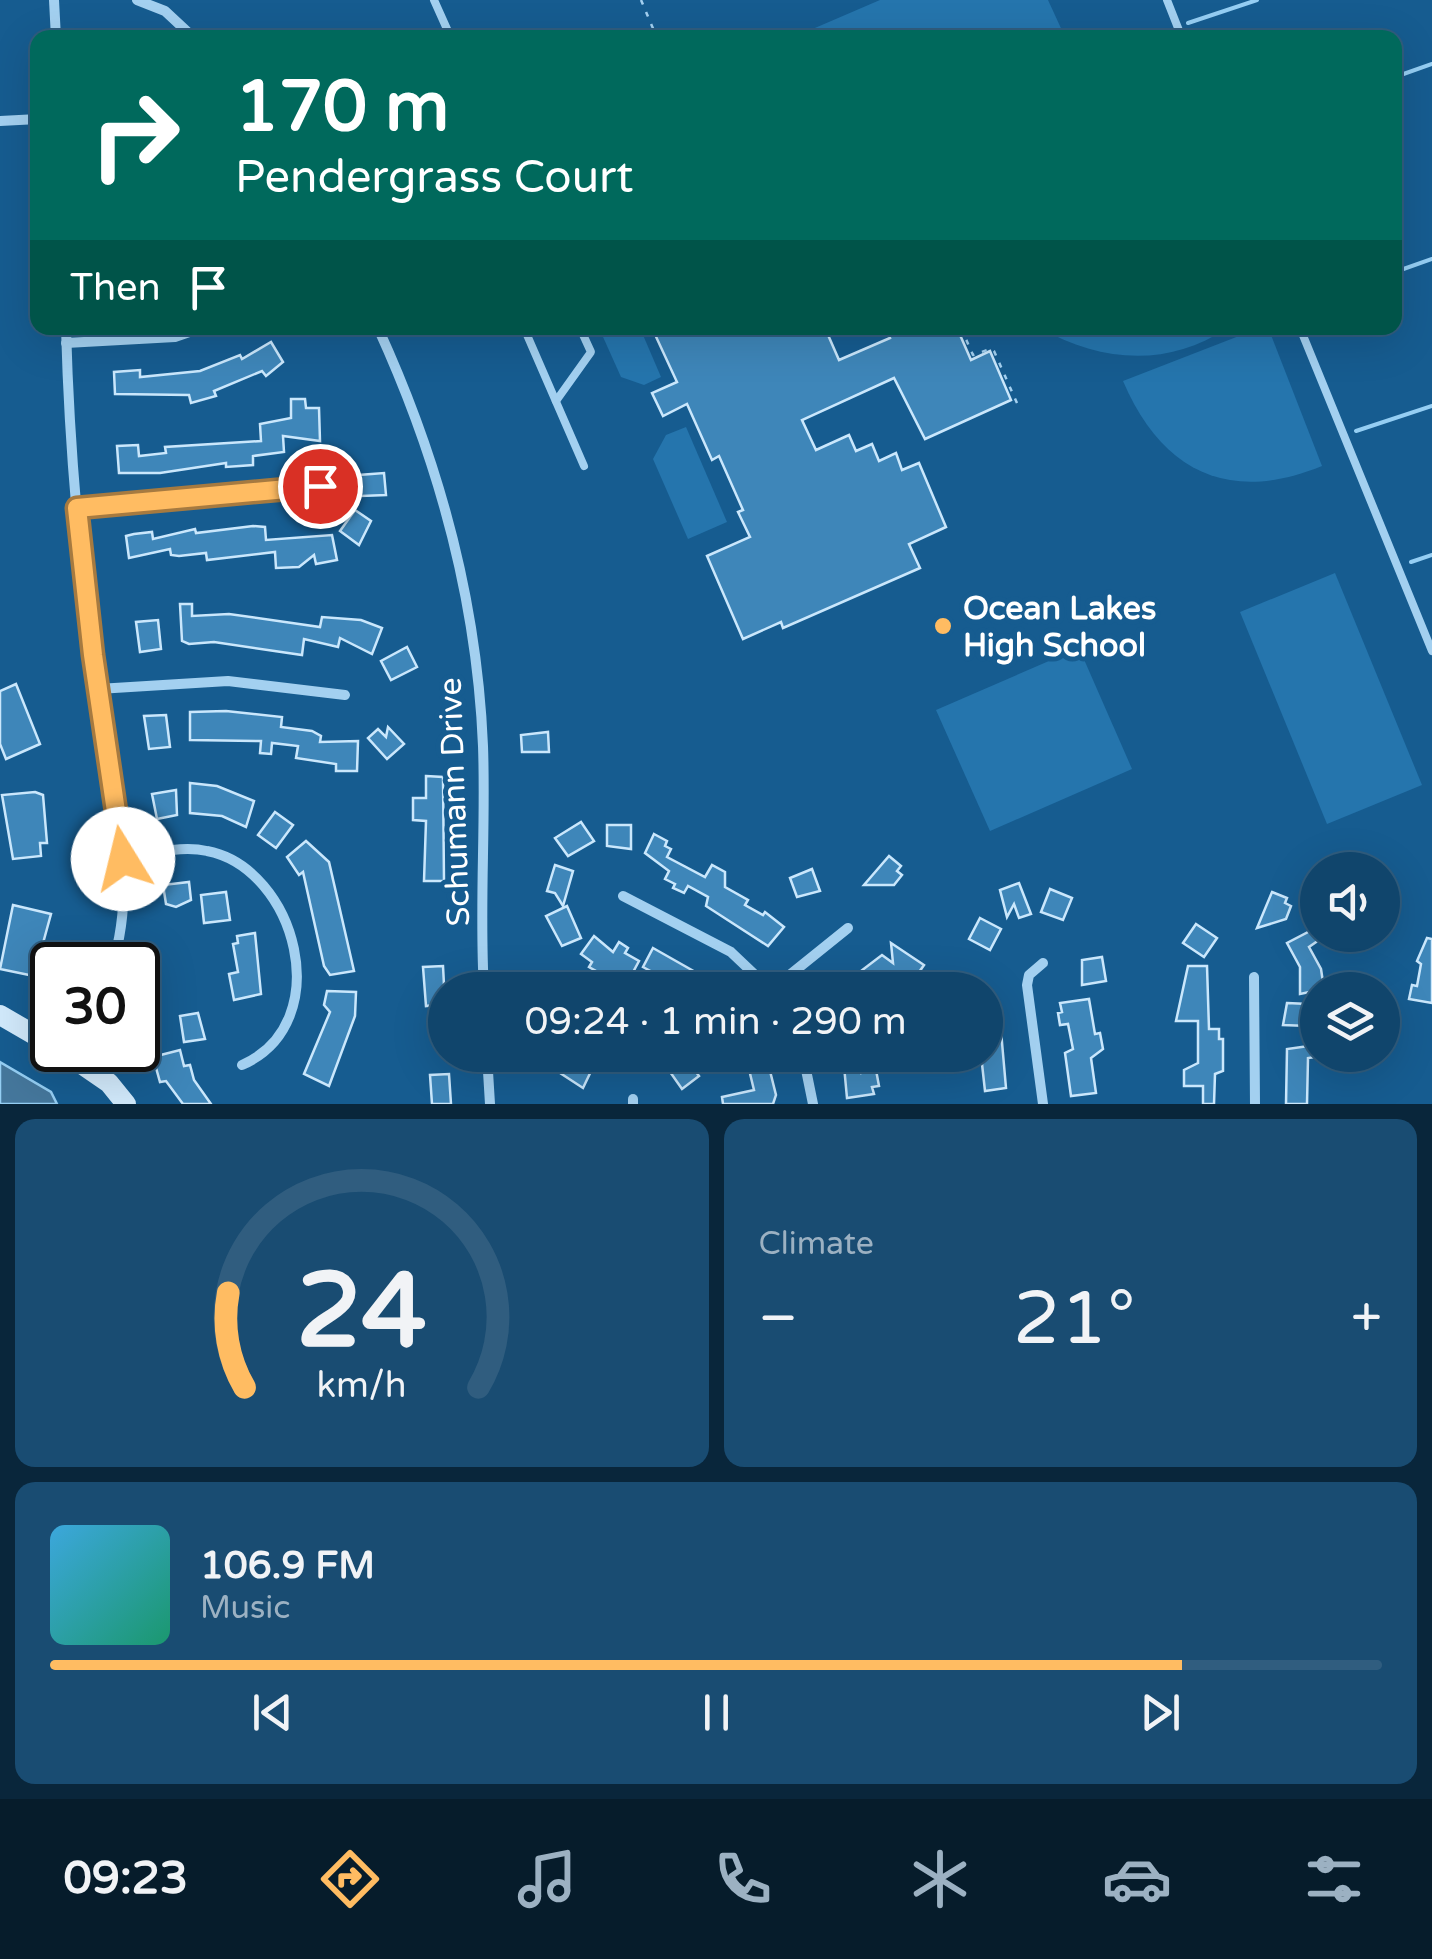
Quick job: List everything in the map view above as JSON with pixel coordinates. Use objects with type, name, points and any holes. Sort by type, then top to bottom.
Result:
[{"type":"street","points":[[55,0],[56,30]]},
{"type":"street","points":[[137,0],[164,12],[185,30]]},
{"type":"street","points":[[0,121],[30,119]]},
{"type":"street","points":[[66,335],[77,508],[123,859],[124,910],[117,942]]},
{"type":"street","points":[[66,343],[183,335]]},
{"type":"street","name":"Schumann Drive","points":[[381,335],[436,475],[473,641],[484,773],[484,972]]},
{"type":"street","points":[[77,508],[320,486]]},
{"type":"street","points":[[98,689],[228,681],[345,695]]},
{"type":"street","points":[[123,859],[206,850],[250,872],[278,908],[297,975],[298,998],[280,1040],[242,1065]]},
{"type":"street","points":[[623,896],[731,952],[752,972]]},
{"type":"street","points":[[793,972],[848,928]]},
{"type":"street","points":[[1042,963],[1034,968],[1027,985],[1043,1104]]},
{"type":"street","points":[[1254,977],[1255,1104]]},
{"type":"street","points":[[0,1015],[30,1032]]},
{"type":"street","points":[[93,1072],[126,1104]]},
{"type":"street","points":[[488,1072],[490,1104]]},
{"type":"street","points":[[807,1072],[813,1104]]},
{"type":"lane","points":[[434,0],[447,30]]},
{"type":"lane","points":[[1167,0],[1179,30]]},
{"type":"lane","points":[[527,335],[584,466]]},
{"type":"lane","points":[[556,401],[591,352],[583,335]]},
{"type":"lane","points":[[1303,335],[1432,651]]},
{"type":"path","points":[[641,0],[654,30]]},
{"type":"path","points":[[963,335],[973,355],[990,348],[994,352],[1020,410]]},
{"type":"shaded area","points":[[880,0],[1048,0],[1062,30],[810,30]]},
{"type":"shaded area","points":[[602,335],[643,335],[661,377],[644,385],[621,377]]},
{"type":"shaded area","points":[[1055,335],[1215,335],[1181,350],[1134,356],[1086,348]]},
{"type":"shaded area","points":[[1242,335],[1271,335],[1322,466],[1257,482],[1228,480],[1202,472],[1157,438],[1123,381]]},
{"type":"shaded area","points":[[686,427],[727,522],[688,539],[653,459],[666,435]]},
{"type":"shaded area","points":[[1335,573],[1422,785],[1327,824],[1240,612]]},
{"type":"shaded area","points":[[1079,648],[1132,769],[990,831],[936,710]]},
{"type":"shaded area","points":[[0,1062],[51,1092],[57,1104],[0,1104]]},
{"type":"building","points":[[655,335],[828,335],[839,360],[890,338],[889,335],[960,335],[971,360],[990,351],[1011,400],[925,439],[894,378],[802,420],[816,450],[849,435],[856,451],[872,444],[879,461],[896,453],[902,470],[919,463],[946,527],[909,544],[920,568],[783,628],[781,622],[743,639],[707,556],[750,537],[738,512],[743,510],[719,456],[712,460],[687,404],[663,416],[652,393],[677,382]]},
{"type":"building","points":[[271,342],[283,362],[266,376],[262,371],[214,391],[216,396],[191,403],[189,395],[115,394],[114,372],[140,370],[140,377],[200,371],[240,355],[242,359]]},
{"type":"building","points":[[291,399],[305,399],[306,408],[319,408],[320,441],[283,436],[284,452],[253,456],[253,465],[226,467],[226,463],[160,473],[119,473],[117,446],[138,445],[139,456],[166,453],[165,447],[261,441],[260,424],[291,418]]},
{"type":"building","points":[[384,473],[386,495],[361,496],[359,475]]},
{"type":"building","points":[[355,510],[371,521],[359,545],[340,531]]},
{"type":"building","points":[[265,527],[266,540],[332,535],[337,560],[316,564],[314,555],[299,567],[276,568],[275,552],[207,560],[206,553],[179,556],[171,555],[170,549],[129,558],[126,536],[152,532],[153,539],[195,529],[196,533]]},
{"type":"building","points":[[180,604],[192,604],[192,616],[229,614],[320,627],[322,617],[361,620],[382,628],[372,654],[340,638],[338,647],[304,639],[302,655],[214,642],[189,644],[182,641]]},
{"type":"building","points":[[158,620],[161,649],[140,652],[136,622]]},
{"type":"building","points":[[407,647],[417,667],[391,680],[381,661]]},
{"type":"building","points":[[16,684],[40,744],[6,759],[0,744],[0,691]]},
{"type":"building","points":[[190,712],[282,717],[281,727],[312,731],[321,736],[320,742],[358,741],[357,771],[336,771],[336,764],[296,758],[298,746],[272,743],[271,754],[260,753],[261,741],[190,740]]},
{"type":"building","points":[[166,715],[170,747],[149,749],[144,716]]},
{"type":"building","points":[[388,727],[404,744],[387,759],[368,738],[378,729],[386,737]]},
{"type":"building","points":[[548,732],[549,752],[522,752],[521,735]]},
{"type":"building","points":[[426,776],[443,777],[444,881],[424,881],[426,821],[413,820],[413,798],[426,798]]},
{"type":"building","points":[[190,783],[217,786],[254,801],[246,827],[222,816],[190,813]]},
{"type":"building","points":[[176,790],[177,815],[157,819],[152,794]]},
{"type":"building","points":[[2,795],[43,795],[47,843],[40,843],[41,856],[13,859]]},
{"type":"building","points":[[275,812],[293,825],[276,848],[258,835]]},
{"type":"building","points":[[581,822],[594,841],[568,856],[555,838]]},
{"type":"building","points":[[607,825],[631,825],[631,849],[607,846]]},
{"type":"building","points":[[654,834],[667,841],[665,846],[671,849],[667,857],[705,877],[712,865],[725,872],[725,887],[748,900],[745,905],[763,915],[765,912],[784,927],[768,946],[706,906],[708,897],[688,886],[684,893],[673,888],[675,884],[665,879],[669,871],[645,853]]},
{"type":"building","points":[[306,841],[329,862],[354,971],[330,975],[324,966],[303,872],[299,875],[287,857]]},
{"type":"building","points":[[889,856],[901,866],[897,871],[902,875],[894,885],[864,885]]},
{"type":"building","points":[[555,865],[573,871],[563,906],[555,893],[547,891]]},
{"type":"building","points":[[812,869],[820,891],[797,897],[790,878]]},
{"type":"building","points":[[189,882],[191,900],[176,907],[166,904],[163,885]]},
{"type":"building","points":[[1019,883],[1031,914],[1019,918],[1014,904],[1007,917],[1000,890]]},
{"type":"building","points":[[1050,889],[1072,898],[1063,920],[1041,912]]},
{"type":"building","points":[[226,892],[230,920],[204,923],[201,895]]},
{"type":"building","points":[[1272,892],[1287,898],[1285,903],[1291,906],[1286,919],[1257,928]]},
{"type":"building","points":[[13,905],[51,914],[43,942],[30,942],[30,975],[0,969]]},
{"type":"building","points":[[567,906],[581,938],[562,946],[546,916]]},
{"type":"building","points":[[980,918],[1001,929],[990,950],[969,939]]},
{"type":"building","points":[[1196,924],[1217,938],[1204,957],[1183,943]]},
{"type":"building","points":[[255,933],[261,994],[234,1000],[229,974],[238,972],[233,944],[238,943],[237,936]]},
{"type":"building","points":[[594,936],[613,952],[619,942],[628,948],[625,953],[639,961],[633,972],[598,972],[589,967],[592,962],[581,954]]},
{"type":"building","points":[[1300,936],[1300,952],[1312,952],[1321,972],[1300,972],[1287,943]]},
{"type":"building","points":[[1427,938],[1432,939],[1432,1003],[1409,999],[1412,985],[1417,986],[1421,964],[1417,961]]},
{"type":"building","points":[[891,943],[924,965],[919,972],[860,972],[882,955],[893,963]]},
{"type":"building","points":[[653,948],[695,972],[652,972],[643,967]]},
{"type":"building","points":[[1102,957],[1106,981],[1082,985],[1082,960]]},
{"type":"building","points":[[443,966],[443,972],[428,972],[426,1006],[423,967]]},
{"type":"building","points":[[1188,966],[1207,966],[1209,1029],[1219,1029],[1219,1039],[1223,1039],[1223,1071],[1215,1074],[1214,1104],[1203,1104],[1203,1086],[1184,1086],[1184,1070],[1198,1063],[1198,1021],[1176,1021]]},
{"type":"building","points":[[327,991],[356,992],[355,1016],[329,1086],[304,1074],[330,1012],[324,1005]]},
{"type":"building","points":[[1089,999],[1095,1034],[1100,1033],[1103,1049],[1091,1058],[1096,1093],[1071,1096],[1065,1053],[1073,1049],[1068,1024],[1060,1025],[1058,1013],[1062,1012],[1060,1003]]},
{"type":"building","points":[[1287,1003],[1300,1004],[1300,1026],[1283,1025]]},
{"type":"building","points":[[198,1013],[205,1039],[184,1042],[180,1016]]},
{"type":"building","points":[[1300,1047],[1300,1072],[1308,1072],[1307,1104],[1286,1104],[1287,1049]]},
{"type":"building","points":[[180,1050],[184,1066],[190,1065],[194,1080],[211,1104],[183,1104],[166,1081],[160,1082],[160,1055]]},
{"type":"building","points":[[1003,1054],[1006,1088],[985,1091],[983,1072],[1003,1072]]},
{"type":"building","points":[[559,1072],[591,1072],[583,1088]]},
{"type":"building","points":[[670,1072],[696,1072],[699,1076],[682,1089]]},
{"type":"building","points":[[750,1072],[770,1072],[776,1095],[773,1104],[723,1104],[722,1097],[754,1090]]},
{"type":"building","points":[[845,1072],[876,1072],[879,1086],[872,1087],[874,1094],[847,1098]]},
{"type":"building","points":[[449,1074],[451,1104],[432,1104],[430,1075]]},
{"type":"waterway","points":[[1188,23],[1257,0]]},
{"type":"waterway","points":[[1402,75],[1432,64]]},
{"type":"waterway","points":[[1402,270],[1432,259]]},
{"type":"waterway","points":[[1356,431],[1432,406]]},
{"type":"waterway","points":[[1411,562],[1432,555]]},
{"type":"place","name":"Ocean Lakes High School","points":[[943,626]]},
{"type":"route","points":[[123,859],[85,594],[77,508],[320,486]]}]
